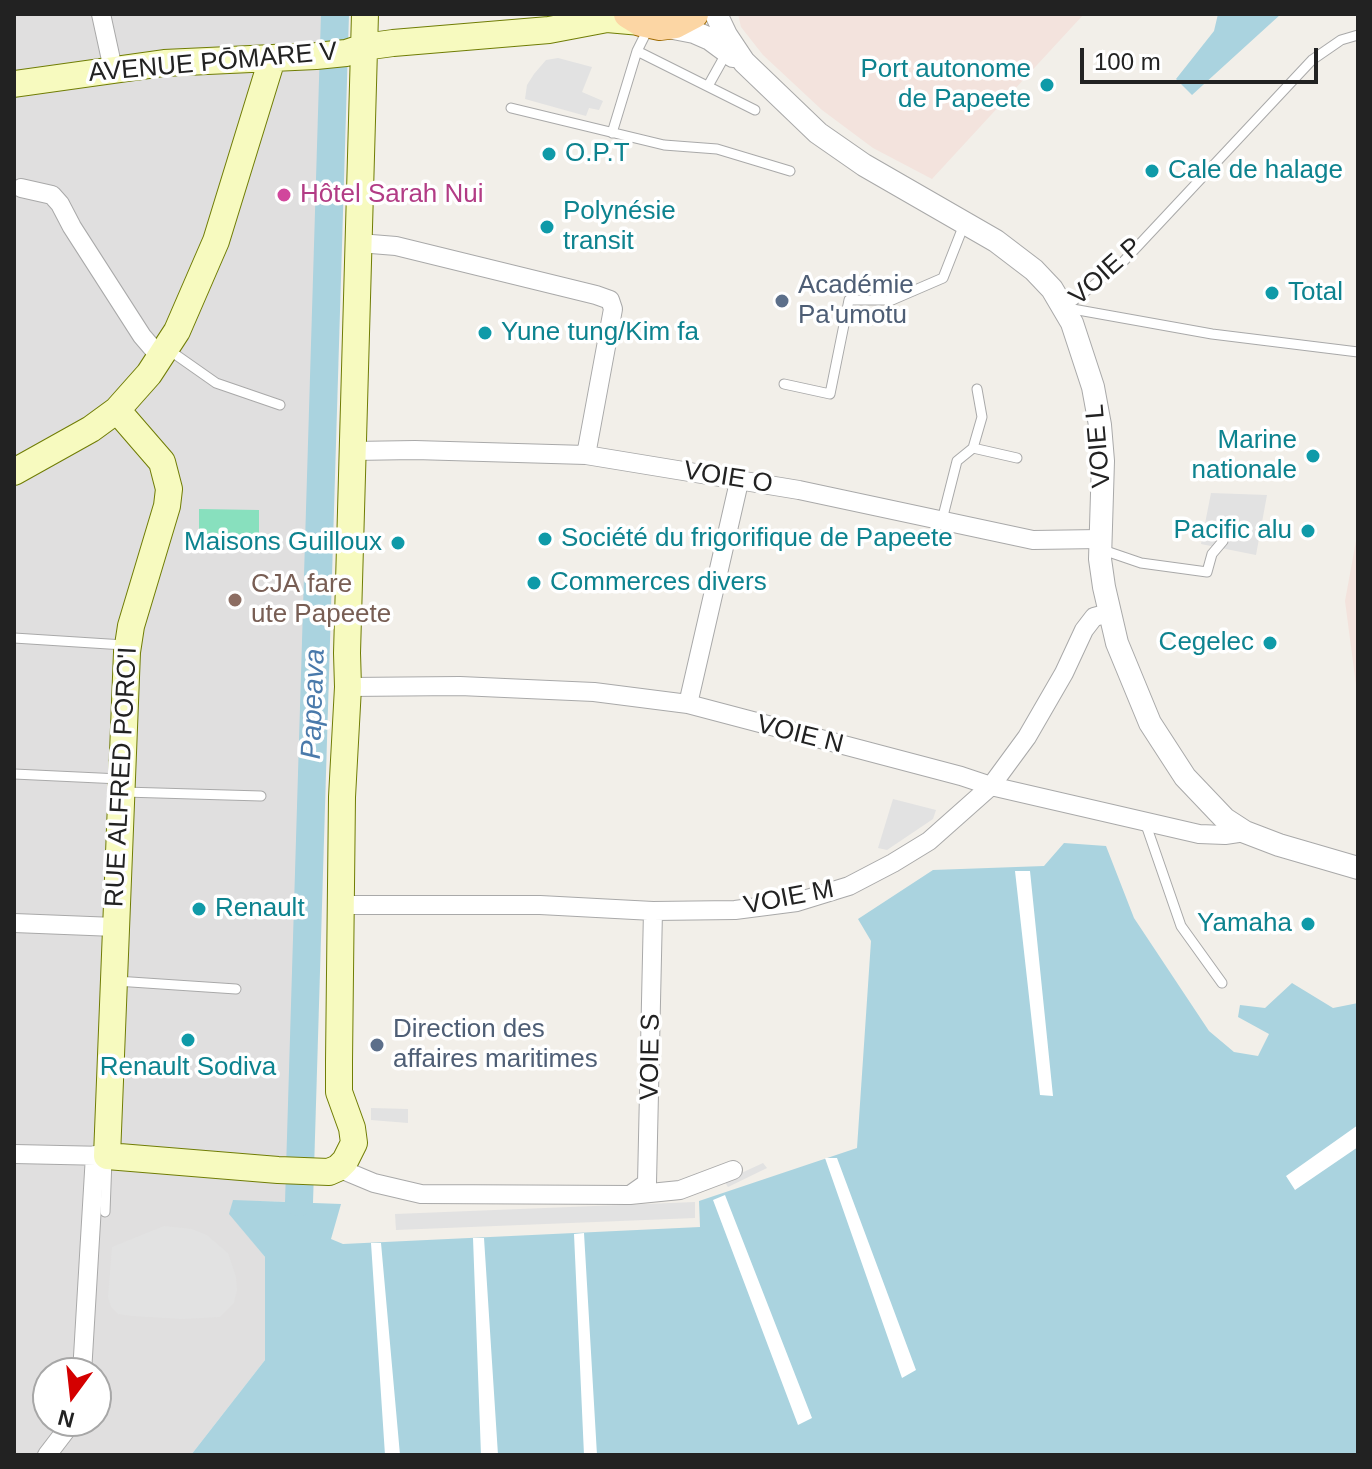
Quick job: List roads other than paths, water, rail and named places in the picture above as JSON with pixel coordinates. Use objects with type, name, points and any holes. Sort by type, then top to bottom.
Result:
[{"type":"main road","points":[[101,1156],[250,1168],[327,1170],[352,1152],[354,1137],[339,1092],[342,797],[348,687],[359,243],[355,50],[365,14]]},
{"type":"main road","points":[[549,30],[579,14]]},
{"type":"main road","points":[[645,21],[675,24],[694,14]]},
{"type":"main road","name":"AVENUE PŌMARE V","points":[[14,84],[164,63],[316,56],[549,30],[607,19],[645,21]]},
{"type":"main road","points":[[14,472],[91,429],[117,410],[143,382],[177,331],[216,241],[272,59]]},
{"type":"main road","name":"RUE ALFRED PORO'I","points":[[101,1156],[114,981],[128,645],[167,506],[169,481],[154,450],[117,410]]},
{"type":"street","points":[[101,14],[113,69]]},
{"type":"street","points":[[716,14],[736,57]]},
{"type":"street","points":[[645,21],[694,32],[736,57]]},
{"type":"street","name":"VOIE L","points":[[736,57],[829,142],[966,221],[1034,270],[1052,289],[1081,346],[1100,425],[1104,480],[1100,544],[1109,613],[1117,643],[1140,701],[1174,761],[1225,819],[1245,832],[1279,845],[1358,868]]},
{"type":"street","points":[[21,188],[52,195],[60,204],[142,336],[163,352]]},
{"type":"street","points":[[359,243],[396,246],[610,300],[613,309],[586,455]]},
{"type":"street","name":"VOIE O","points":[[353,451],[586,455],[799,490],[1033,540],[1100,544]]},
{"type":"street","points":[[688,704],[739,482]]},
{"type":"street","name":"VOIE M","points":[[342,901],[350,905],[540,905],[653,911],[774,907],[849,886],[929,841],[991,786],[1027,737],[1064,673],[1084,630],[1094,617],[1109,613]]},
{"type":"street","name":"VOIE N","points":[[348,687],[563,690],[624,694],[688,704],[946,771],[991,786],[1199,834],[1245,832]]},
{"type":"street","name":"VOIE S","points":[[630,1195],[647,1183],[653,911]]},
{"type":"street","name":"RUE ALFRED PORO'I","points":[[14,923],[115,927]]},
{"type":"street","points":[[14,1154],[101,1156],[83,1357]]},
{"type":"street","points":[[327,1170],[421,1194],[630,1195],[680,1190],[733,1170]]},
{"type":"street","points":[[47,1455],[61,1437]]},
{"type":"lane","points":[[612,133],[645,21]]},
{"type":"lane","name":"VOIE P","points":[[1064,308],[1121,264],[1312,60],[1341,40],[1358,35]]},
{"type":"lane","points":[[637,51],[755,110]]},
{"type":"lane","points":[[708,86],[736,57]]},
{"type":"lane","points":[[511,108],[664,145],[717,149],[790,171]]},
{"type":"lane","points":[[784,384],[830,394],[849,300],[892,300],[943,278],[966,221]]},
{"type":"lane","name":"VOIE P","points":[[1064,308],[1212,334],[1358,352]]},
{"type":"lane","points":[[163,352],[216,383],[280,405]]},
{"type":"lane","points":[[942,520],[957,461],[973,448],[982,417],[977,389]]},
{"type":"lane","points":[[973,448],[1017,458]]},
{"type":"lane","name":"VOIE O","points":[[1100,544],[1141,563],[1207,572],[1212,554],[1223,541]]},
{"type":"lane","points":[[14,638],[128,645]]},
{"type":"lane","points":[[14,774],[120,786],[261,796]]},
{"type":"lane","points":[[1145,820],[1181,926],[1222,983]]},
{"type":"lane","points":[[114,981],[236,989]]},
{"type":"lane","points":[[101,1156],[105,1212]]},
{"type":"water","points":[[1218,14],[1281,14],[1192,95],[1176,79],[1214,31]]},
{"type":"water","points":[[1064,843],[1106,846],[1134,918],[1209,1031],[1234,1052],[1258,1056],[1269,1034],[1238,1017],[1240,1005],[1265,1008],[1292,983],[1333,1008],[1358,1003],[1358,1455],[191,1455],[265,1360],[265,1257],[229,1214],[233,1200],[341,1204],[331,1239],[343,1244],[700,1227],[699,1201],[857,1148],[871,941],[858,919],[933,870],[1044,866]]},
{"type":"waterway","name":"Papeava","points":[[299,1202],[335,14]]},
{"type":"place","name":"Port autonome de Papeete","points":[[1047,85]]},
{"type":"place","name":"O.P.T","points":[[549,154]]},
{"type":"place","name":"Cale de halage","points":[[1152,171]]},
{"type":"place","name":"Hôtel Sarah Nui","points":[[284,195]]},
{"type":"place","name":"Polynésie transit","points":[[547,227]]},
{"type":"place","name":"Total","points":[[1272,293]]},
{"type":"place","name":"Académie Pa'umotu","points":[[782,301]]},
{"type":"place","name":"Yune tung/Kim fa","points":[[485,333]]},
{"type":"place","name":"Marine nationale","points":[[1313,456]]},
{"type":"place","name":"Pacific alu","points":[[1308,531]]},
{"type":"place","name":"Société du frigorifique de Papeete","points":[[545,539]]},
{"type":"place","name":"Maisons Guilloux","points":[[398,543]]},
{"type":"place","name":"Commerces divers","points":[[534,583]]},
{"type":"place","name":"CJA fare ute Papeete","points":[[235,600]]},
{"type":"place","name":"Cegelec","points":[[1270,643]]},
{"type":"place","name":"Renault","points":[[199,909]]},
{"type":"place","name":"Yamaha","points":[[1308,924]]},
{"type":"place","name":"Renault Sodiva","points":[[188,1040]]},
{"type":"place","name":"Direction des affaires maritimes","points":[[377,1045]]}]
